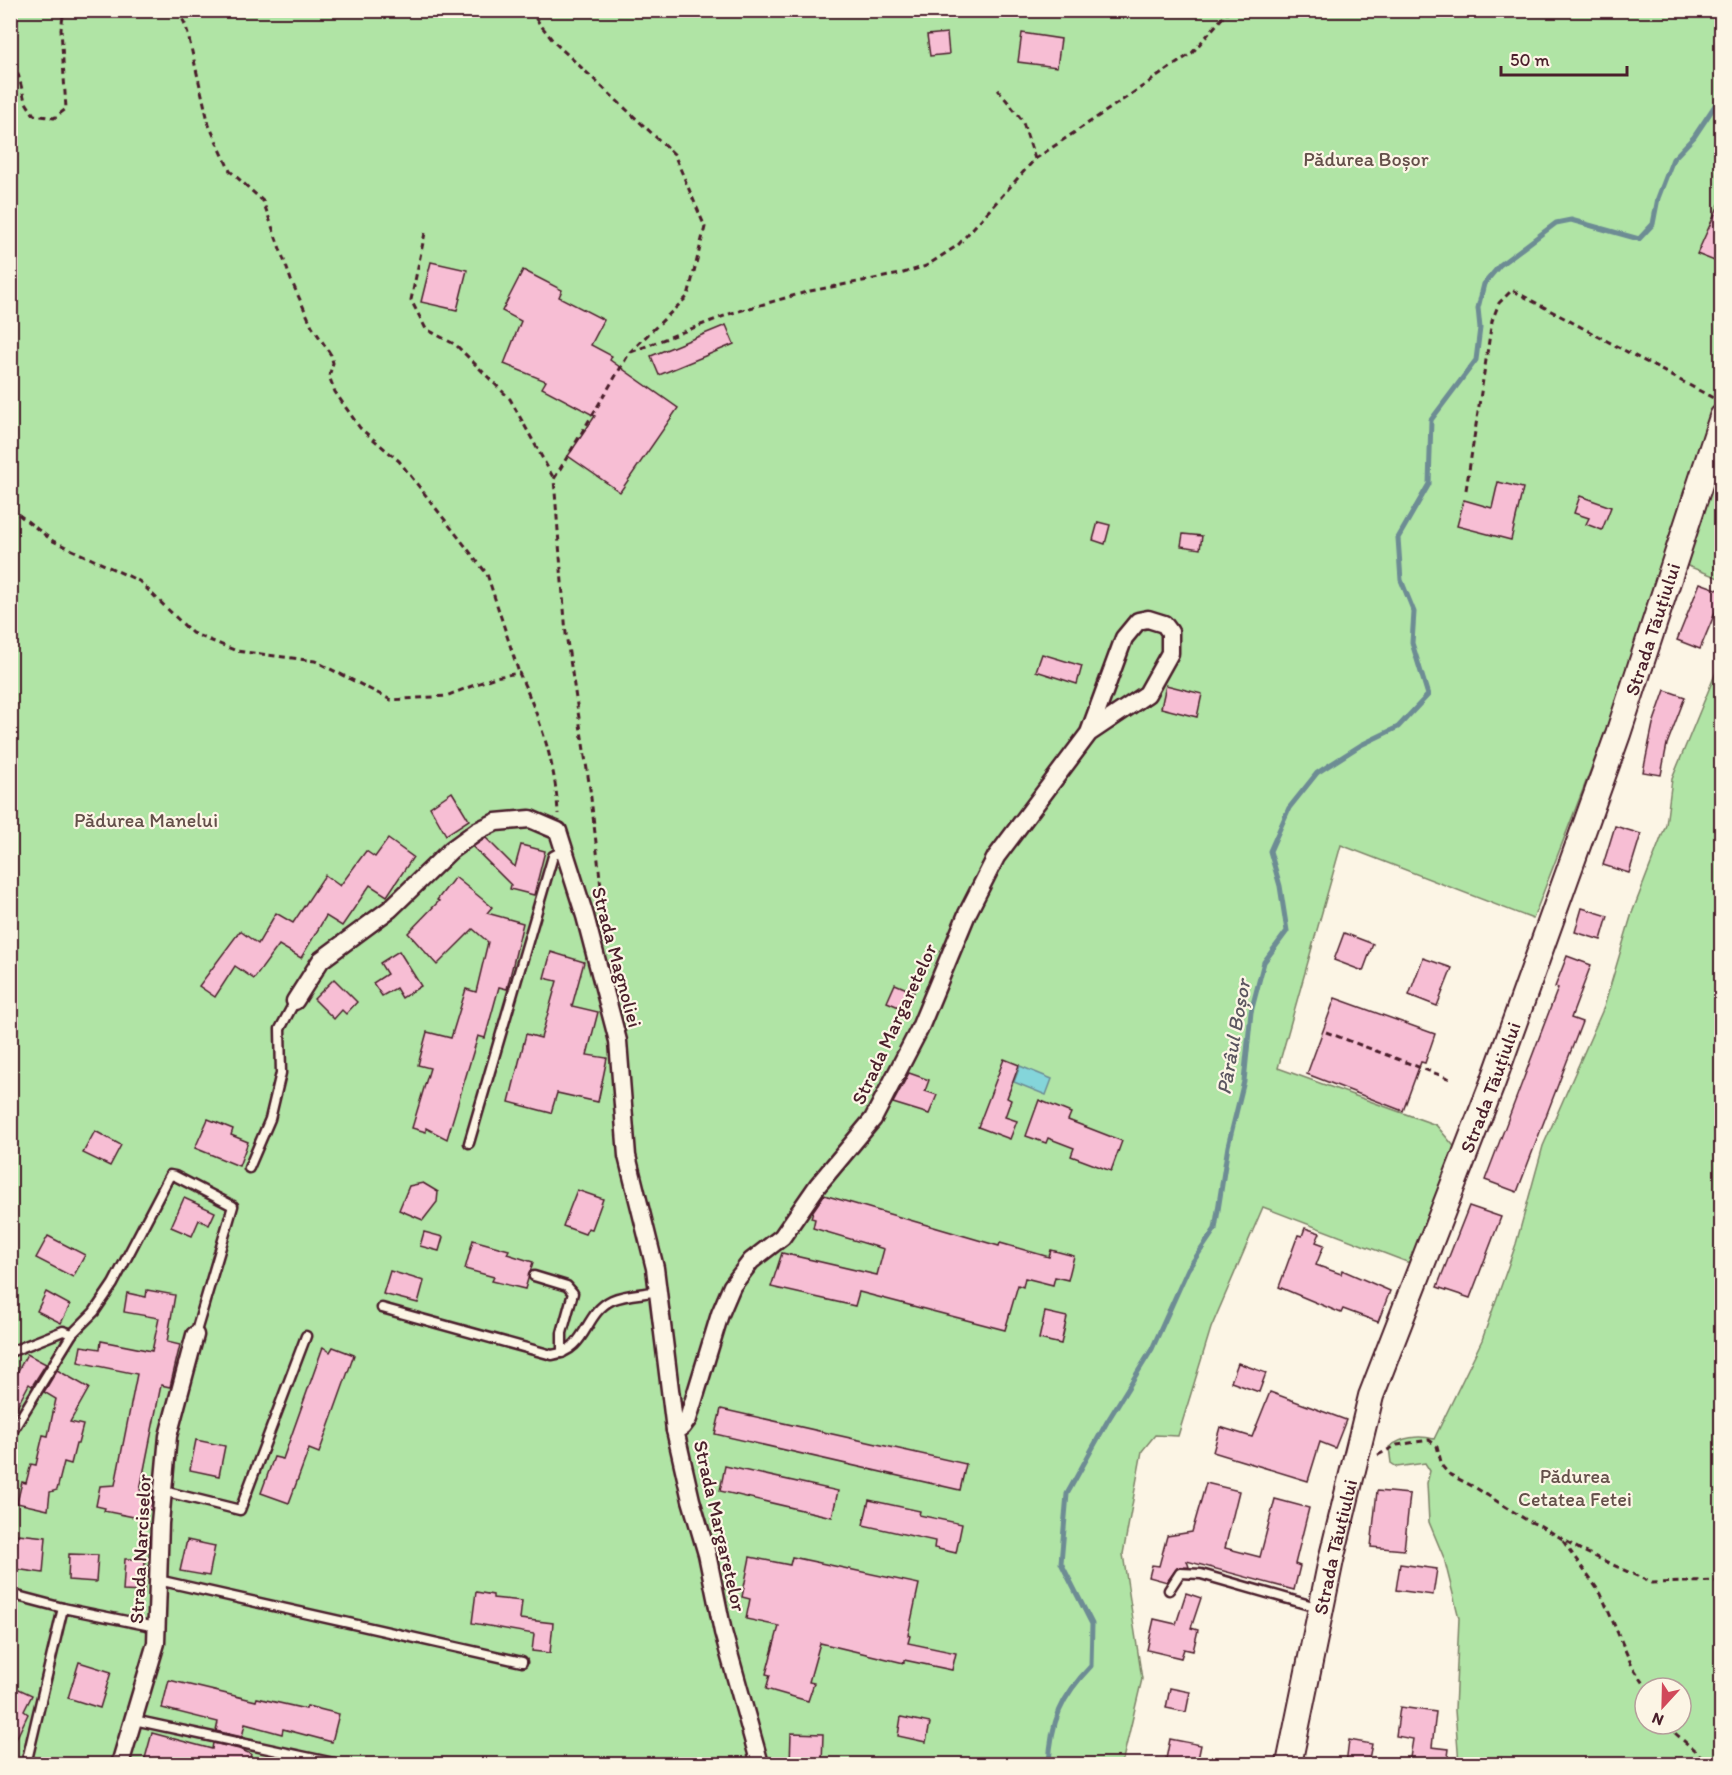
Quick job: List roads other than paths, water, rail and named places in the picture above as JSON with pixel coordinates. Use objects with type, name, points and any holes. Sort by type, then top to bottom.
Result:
[{"type":"main road","name":"Strada Tăuțiului","points":[[1289,1764],[1351,1473],[1371,1396],[1493,1082],[1618,734],[1722,417]]},
{"type":"street","name":"Strada Margaretelor","points":[[760,1764],[725,1642],[707,1554],[691,1500],[675,1430],[682,1427],[688,1419],[720,1314],[732,1286],[751,1262],[783,1237],[818,1185],[873,1119],[919,1030],[967,914],[996,857],[1089,733],[1124,638],[1138,621],[1148,619],[1164,624],[1170,632],[1170,652],[1147,694],[1089,733]]},
{"type":"street","name":"Strada Magnoliei","points":[[295,1001],[321,960],[390,909],[451,850],[477,831],[496,822],[530,819],[558,831],[585,915],[618,1041],[627,1156],[658,1291],[675,1430]]},
{"type":"street","name":"Strada Narciselor","points":[[120,1764],[154,1655],[168,1436],[195,1335]]},
{"type":"lane","points":[[469,1143],[553,856],[564,850]]},
{"type":"lane","points":[[249,1168],[270,1119],[281,1073],[280,1029],[295,1001]]},
{"type":"lane","points":[[10,1435],[72,1334],[94,1312],[113,1284],[170,1175],[233,1206],[195,1335]]},
{"type":"lane","points":[[534,1276],[567,1286],[573,1293],[562,1333],[562,1353]]},
{"type":"lane","points":[[382,1308],[552,1355],[562,1353],[576,1345],[597,1311],[613,1299],[658,1291]]},
{"type":"lane","points":[[10,1352],[63,1330],[72,1334]]},
{"type":"lane","points":[[163,1491],[240,1510],[306,1336]]},
{"type":"lane","points":[[1169,1590],[1180,1573],[1201,1574],[1321,1608]]},
{"type":"lane","points":[[158,1580],[522,1662]]},
{"type":"lane","points":[[10,1594],[63,1608],[156,1627]]},
{"type":"lane","points":[[26,1764],[63,1608]]},
{"type":"lane","points":[[134,1720],[334,1763]]},
{"type":"water","points":[[1020,1066],[1052,1079],[1046,1095],[1014,1082]]},
{"type":"waterway","name":"Pârâul Boșor","points":[[1049,1764],[1052,1735],[1060,1710],[1072,1688],[1091,1666],[1092,1624],[1061,1563],[1067,1494],[1107,1422],[1152,1349],[1188,1269],[1215,1229],[1228,1146],[1244,1081],[1251,1012],[1264,962],[1287,931],[1280,886],[1270,851],[1289,808],[1317,773],[1361,745],[1398,727],[1428,695],[1412,643],[1414,612],[1401,580],[1398,538],[1429,484],[1431,420],[1476,360],[1480,328],[1478,308],[1484,284],[1500,265],[1556,223],[1571,220],[1639,239],[1653,224],[1658,198],[1673,159],[1694,137],[1722,95]]},
{"type":"park label","name":"Pădurea Boșor","points":[[1366,159]]},
{"type":"park label","name":"Pădurea Manelui","points":[[146,820]]},
{"type":"park label","name":"Pădurea Cetatea Fetei","points":[[1575,1488]]}]
